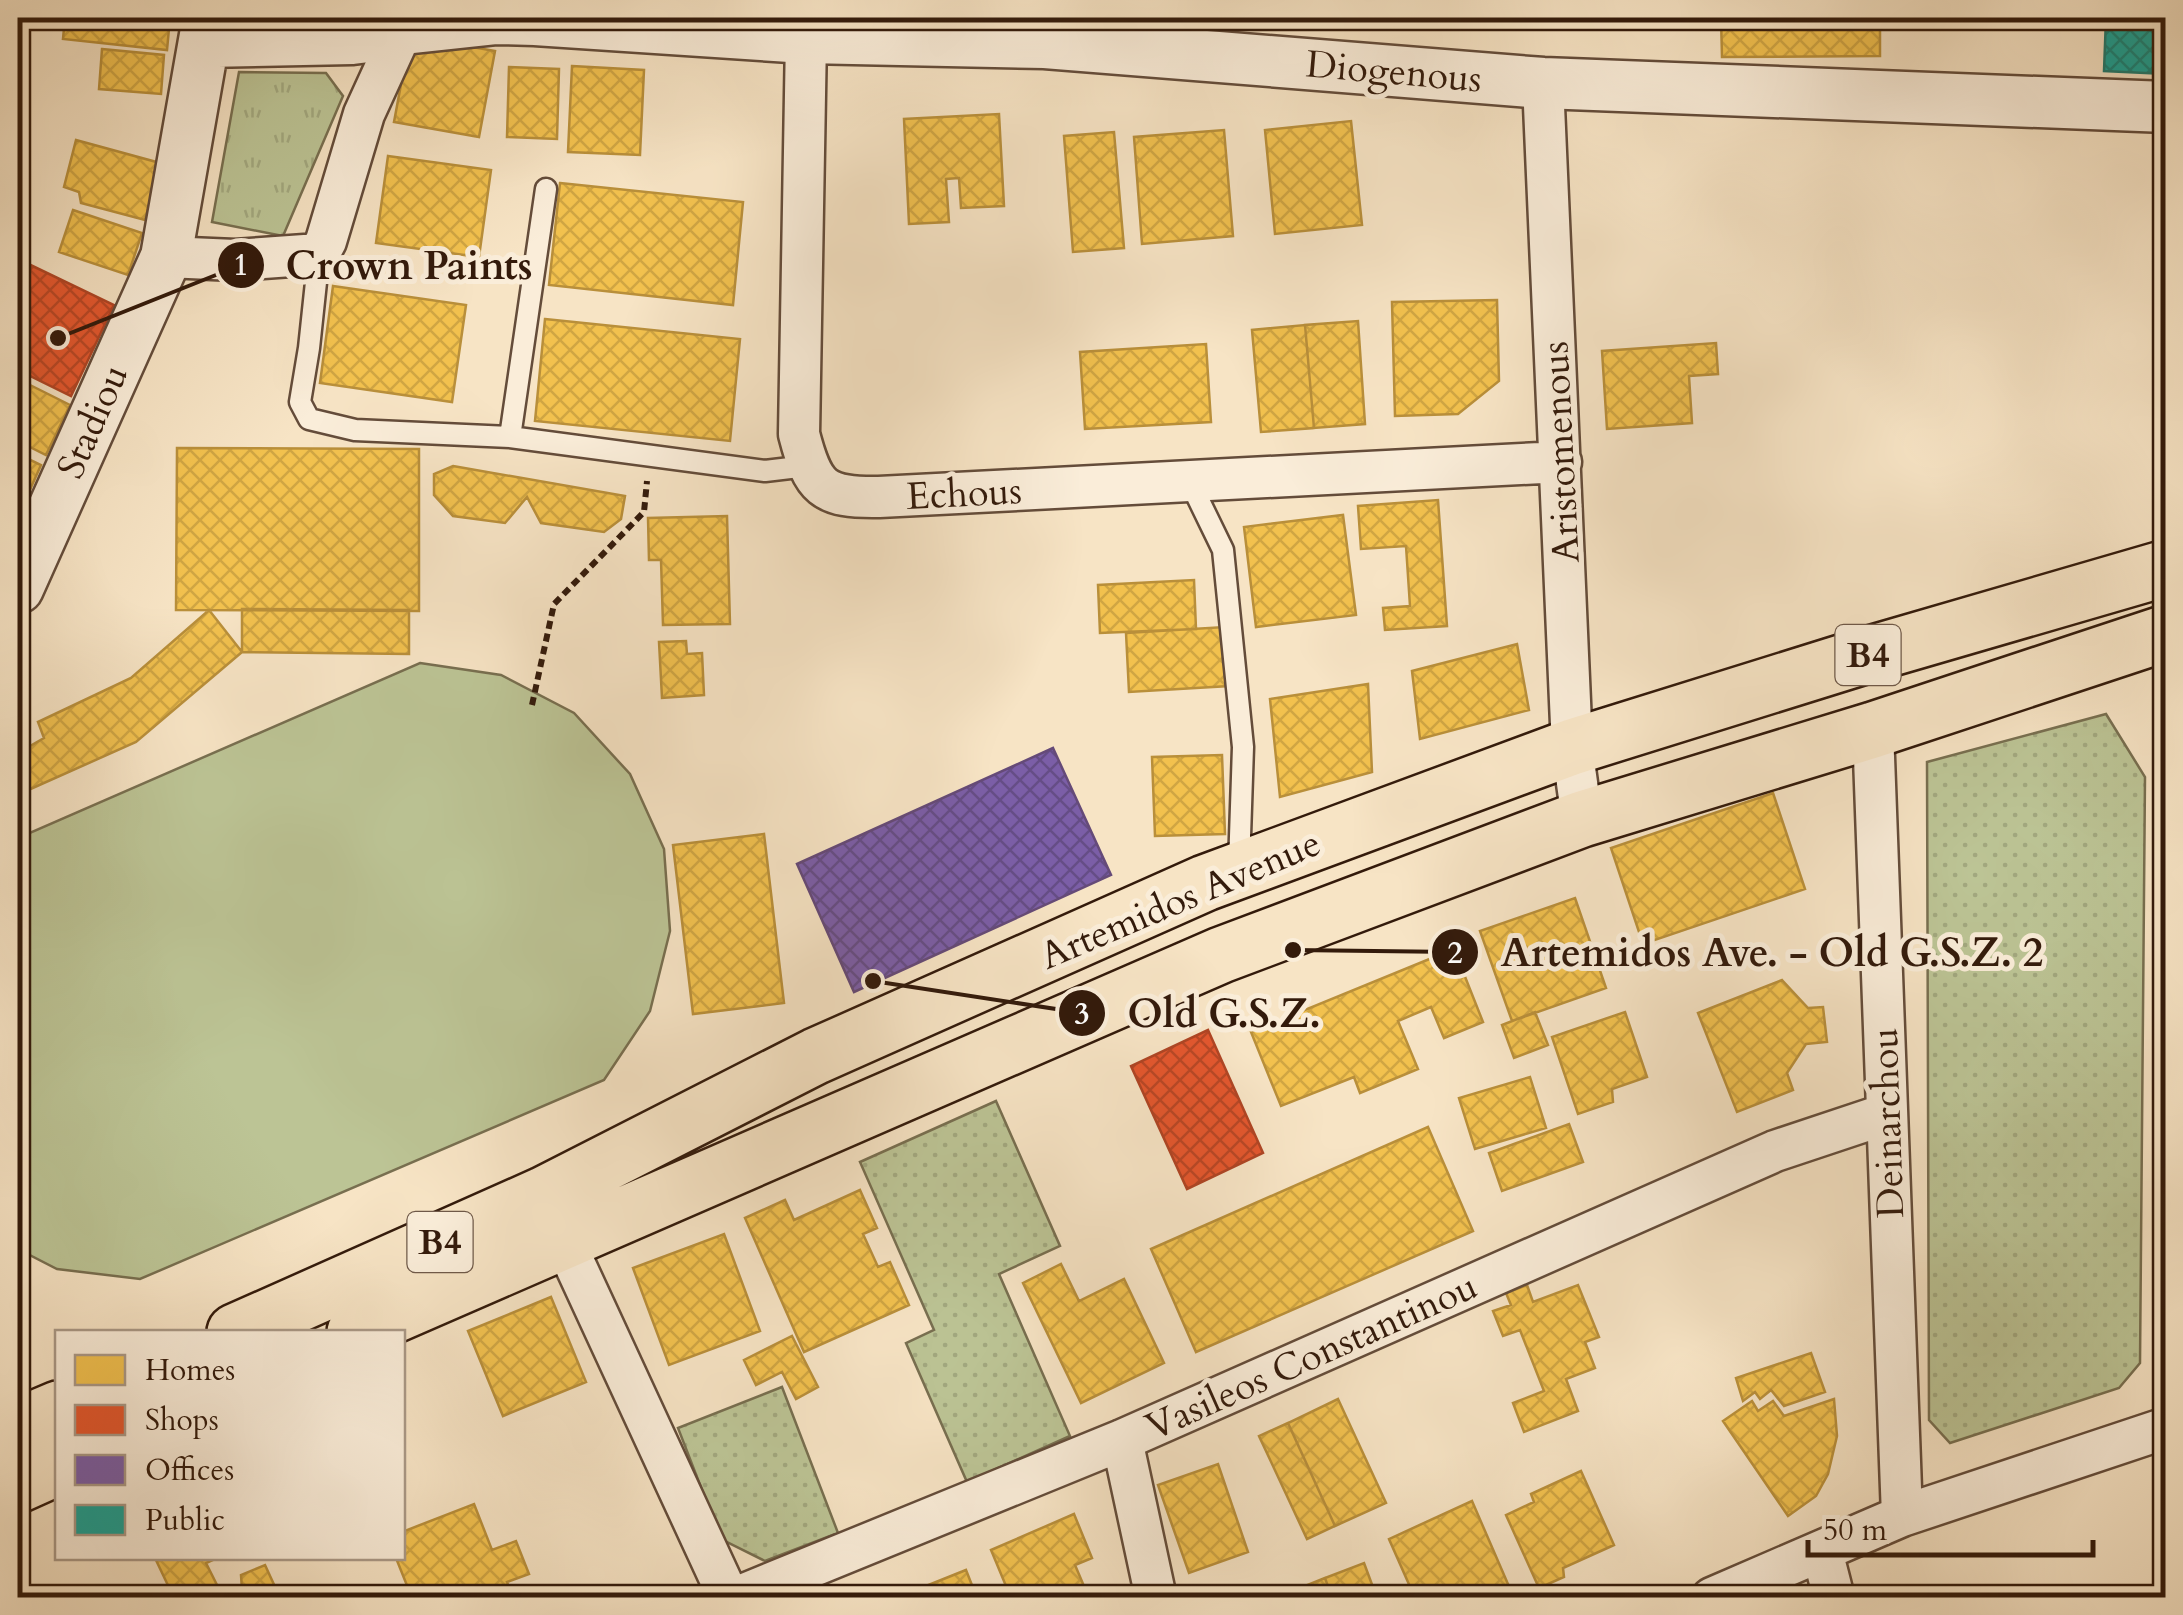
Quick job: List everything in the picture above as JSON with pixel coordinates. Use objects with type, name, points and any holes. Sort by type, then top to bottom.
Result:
[{"type":"main road","name":"Artemidos Avenue","points":[[358,1330],[554,1218],[816,1056],[1238,871],[1572,747],[2166,568]]},
{"type":"main road","name":"Artemidos Avenue","points":[[241,1330],[554,1218],[1222,955],[1582,820],[1873,730],[2166,633]]},
{"type":"main road","points":[[18,1426],[55,1409]]},
{"type":"main road","points":[[18,1485],[55,1468]]},
{"type":"street","name":"Diogenous","points":[[206,30],[352,39],[384,35],[406,23],[497,18],[806,38],[1045,43],[1543,83],[2166,107]]},
{"type":"street","points":[[166,257],[235,260],[319,254],[364,114],[406,23]]},
{"type":"street","name":"Stadiou","points":[[18,588],[166,257],[206,30]]},
{"type":"street","points":[[806,38],[800,434],[808,466]]},
{"type":"street","name":"Aristomenous","points":[[1543,83],[1572,747],[1582,820]]},
{"type":"street","name":"Echous","points":[[808,466],[822,487],[846,498],[1561,462]]},
{"type":"street","name":"Deinarchou","points":[[1873,730],[1902,1516]]},
{"type":"street","name":"Vasileos Constantinou","points":[[732,1598],[1122,1440],[1776,1150],[1886,1114]]},
{"type":"street","points":[[554,1218],[732,1598]]},
{"type":"street","points":[[1712,1598],[1902,1516],[2166,1428]]},
{"type":"street","points":[[1122,1440],[1156,1598]]},
{"type":"street","points":[[1822,1551],[1834,1598]]},
{"type":"lane","points":[[510,437],[546,188]]},
{"type":"lane","points":[[319,254],[300,402],[309,419],[355,430],[510,437],[766,470],[808,466]]},
{"type":"lane","points":[[1190,482],[1223,550],[1243,747],[1238,871]]},
{"type":"path","points":[[532,706],[554,604],[644,512],[646,480],[666,482]]},
{"type":"green space","points":[[1308,18],[1448,18],[1448,27],[1308,22]]},
{"type":"green space","points":[[239,72],[326,73],[343,96],[283,236],[212,222]]},
{"type":"green space","points":[[420,663],[501,675],[574,713],[630,774],[664,849],[670,931],[650,1011],[604,1080],[140,1279],[57,1269],[18,1249],[18,838]]},
{"type":"green space","points":[[2106,714],[2145,777],[2140,1363],[2119,1388],[1950,1443],[1929,1420],[1927,762]]},
{"type":"green space","points":[[996,1101],[1060,1246],[999,1274],[1070,1436],[967,1482],[906,1343],[934,1330],[860,1162]]},
{"type":"green space","points":[[782,1387],[838,1533],[765,1561],[721,1539],[678,1428]]},
{"type":"building: Homes","points":[[65,18],[170,18],[167,50],[63,39]]},
{"type":"building: Homes","points":[[1721,18],[1880,18],[1880,56],[1722,57]]},
{"type":"building: Homes","points":[[410,36],[495,51],[479,137],[394,122]]},
{"type":"building: Homes","points":[[102,49],[164,55],[161,94],[99,89]]},
{"type":"building: Homes","points":[[572,66],[644,70],[640,155],[568,152]]},
{"type":"building: Homes","points":[[509,67],[559,69],[557,139],[507,137]]},
{"type":"building: Homes","points":[[999,114],[1004,206],[961,208],[959,178],[946,179],[949,222],[909,224],[904,119]]},
{"type":"building: Homes","points":[[1351,121],[1362,225],[1275,234],[1265,130]]},
{"type":"building: Homes","points":[[1224,130],[1233,236],[1142,244],[1134,137]]},
{"type":"building: Homes","points":[[1114,132],[1124,248],[1073,252],[1064,136]]},
{"type":"building: Homes","points":[[76,140],[160,163],[145,220],[81,203],[79,192],[64,187]]},
{"type":"building: Homes","points":[[388,156],[491,170],[479,257],[376,243]]},
{"type":"building: Homes","points":[[560,183],[743,202],[733,305],[549,285]]},
{"type":"building: Homes","points":[[73,210],[142,233],[128,275],[59,252]]},
{"type":"building: Homes","points":[[333,286],[466,305],[452,402],[320,383]]},
{"type":"building: Homes","points":[[1497,300],[1499,381],[1458,414],[1395,416],[1392,302]]},
{"type":"building: Homes","points":[[545,319],[740,339],[730,441],[535,421]]},
{"type":"building: Homes","points":[[1358,321],[1365,424],[1314,428],[1305,325]]},
{"type":"building: Homes","points":[[1305,325],[1314,428],[1261,432],[1252,330]]},
{"type":"building: Homes","points":[[1716,343],[1718,374],[1689,376],[1692,423],[1607,429],[1602,351]]},
{"type":"building: Homes","points":[[1206,344],[1211,422],[1085,429],[1080,352]]},
{"type":"building: Homes","points":[[18,379],[70,405],[46,455],[18,441]]},
{"type":"building: Homes","points":[[177,448],[419,449],[419,611],[176,610]]},
{"type":"building: Homes","points":[[18,454],[41,465],[24,503],[18,500]]},
{"type":"building: Homes","points":[[453,466],[625,496],[621,519],[604,532],[541,523],[527,497],[505,523],[453,516],[434,495],[434,474]]},
{"type":"building: Homes","points":[[1438,500],[1447,626],[1385,630],[1383,608],[1410,606],[1406,546],[1361,549],[1358,506]]},
{"type":"building: Homes","points":[[1343,515],[1356,615],[1256,627],[1244,527]]},
{"type":"building: Homes","points":[[727,516],[730,624],[663,625],[661,560],[649,560],[648,518]]},
{"type":"building: Homes","points":[[1194,580],[1196,629],[1100,633],[1098,585]]},
{"type":"building: Homes","points":[[242,609],[409,610],[409,654],[242,652]]},
{"type":"building: Homes","points":[[209,610],[242,652],[136,742],[26,791],[18,772],[18,753],[44,738],[38,722],[131,678]]},
{"type":"building: Homes","points":[[1225,627],[1229,686],[1129,692],[1126,633]]},
{"type":"building: Homes","points":[[686,641],[687,654],[702,653],[704,695],[662,698],[659,642]]},
{"type":"building: Homes","points":[[1517,644],[1529,710],[1420,739],[1412,671]]},
{"type":"building: Homes","points":[[1368,684],[1372,772],[1280,797],[1270,699]]},
{"type":"building: Homes","points":[[1222,755],[1225,834],[1155,836],[1152,757]]},
{"type":"building: Homes","points":[[1773,793],[1805,889],[1643,944],[1611,848]]},
{"type":"building: Homes","points":[[764,834],[784,1003],[693,1014],[673,845]]},
{"type":"building: Homes","points":[[1575,898],[1606,988],[1512,1021],[1480,931]]},
{"type":"building: Homes","points":[[1454,949],[1483,1022],[1444,1038],[1431,1007],[1398,1021],[1418,1069],[1360,1093],[1354,1077],[1281,1106],[1251,1032]]},
{"type":"building: Homes","points":[[1782,980],[1808,1008],[1823,1007],[1827,1042],[1806,1044],[1787,1073],[1793,1090],[1737,1112],[1698,1013]]},
{"type":"building: Homes","points":[[1535,1012],[1548,1045],[1514,1058],[1502,1025]]},
{"type":"building: Homes","points":[[1625,1012],[1647,1077],[1612,1089],[1613,1102],[1578,1114],[1552,1037]]},
{"type":"building: Homes","points":[[1530,1077],[1546,1128],[1475,1149],[1459,1098]]},
{"type":"building: Homes","points":[[1569,1124],[1583,1162],[1502,1191],[1489,1153]]},
{"type":"building: Homes","points":[[1428,1127],[1473,1231],[1196,1352],[1151,1249]]},
{"type":"building: Homes","points":[[860,1190],[877,1228],[863,1234],[878,1267],[890,1262],[909,1305],[804,1352],[745,1218],[785,1200],[794,1220]]},
{"type":"building: Homes","points":[[724,1234],[760,1331],[669,1365],[633,1268]]},
{"type":"building: Homes","points":[[1061,1264],[1079,1301],[1124,1279],[1164,1363],[1081,1403],[1023,1283]]},
{"type":"building: Homes","points":[[1527,1285],[1533,1302],[1578,1285],[1599,1337],[1585,1342],[1595,1368],[1566,1379],[1578,1411],[1524,1432],[1513,1403],[1544,1391],[1520,1330],[1503,1336],[1493,1311],[1511,1305],[1506,1293]]},
{"type":"building: Homes","points":[[551,1297],[586,1382],[503,1416],[468,1331]]},
{"type":"building: Homes","points":[[792,1336],[818,1387],[796,1399],[782,1372],[756,1385],[744,1360]]},
{"type":"building: Homes","points":[[1811,1353],[1825,1392],[1784,1406],[1771,1390],[1760,1399],[1755,1392],[1743,1401],[1736,1378]]},
{"type":"building: Homes","points":[[1338,1399],[1386,1503],[1335,1526],[1288,1423]]},
{"type":"building: Homes","points":[[1834,1399],[1837,1436],[1828,1474],[1816,1496],[1788,1516],[1723,1421],[1752,1401],[1758,1411],[1773,1401],[1784,1416]]},
{"type":"building: Homes","points":[[1288,1423],[1335,1526],[1307,1539],[1259,1436]]},
{"type":"building: Homes","points":[[1218,1464],[1248,1552],[1189,1573],[1158,1485]]},
{"type":"building: Homes","points":[[1581,1471],[1614,1545],[1563,1568],[1564,1577],[1539,1588],[1506,1515],[1534,1502],[1531,1494]]},
{"type":"building: Homes","points":[[1472,1501],[1514,1598],[1415,1598],[1389,1539]]},
{"type":"building: Homes","points":[[474,1504],[492,1550],[516,1541],[529,1574],[507,1582],[513,1598],[412,1598],[397,1560],[405,1560],[405,1531]]},
{"type":"building: Homes","points":[[1074,1514],[1092,1558],[1075,1565],[1089,1598],[1011,1598],[991,1550]]},
{"type":"building: Homes","points":[[156,1560],[213,1560],[206,1563],[217,1585],[191,1598],[174,1598]]},
{"type":"building: Homes","points":[[1364,1563],[1377,1598],[1332,1598],[1325,1578]]},
{"type":"building: Homes","points":[[265,1565],[276,1589],[257,1598],[207,1598],[225,1589],[228,1596],[242,1590],[241,1575]]},
{"type":"building: Homes","points":[[966,1570],[977,1598],[896,1598]]},
{"type":"building: Homes","points":[[1325,1578],[1332,1598],[1286,1598],[1285,1594]]},
{"type":"building: Shops","points":[[18,259],[114,305],[71,396],[18,370]]},
{"type":"building: Shops","points":[[1208,1030],[1263,1153],[1187,1189],[1131,1066]]},
{"type":"building: Offices","points":[[1053,748],[1111,875],[854,992],[797,864]]},
{"type":"building: Public","points":[[2106,18],[2166,18],[2165,74],[2104,71]]},
{"type":"place","name":"Crown Paints","points":[[58,338]]},
{"type":"place","name":"Artemidos Ave. - Old G.S.Z. 2","points":[[1293,950]]},
{"type":"place","name":"Old G.S.Z.","points":[[873,981]]}]
